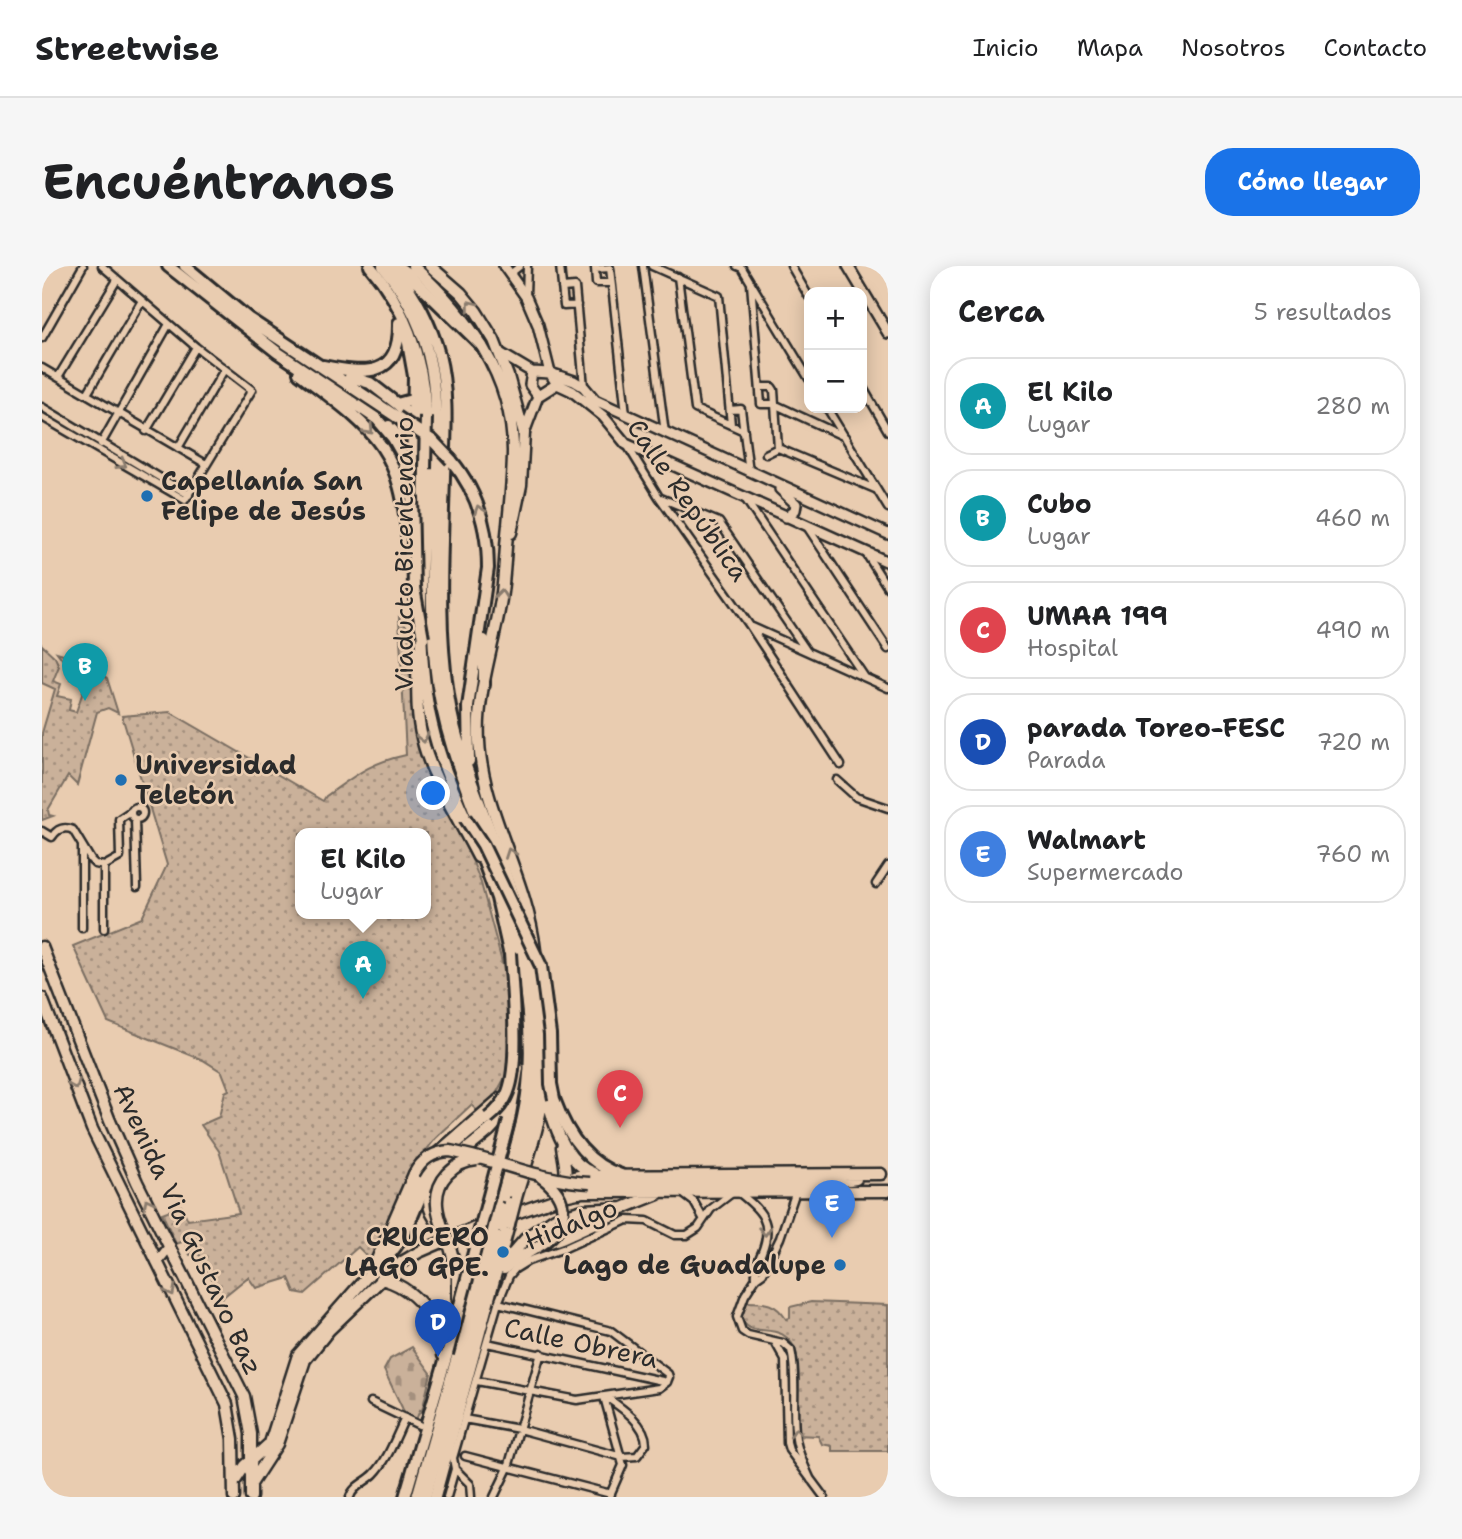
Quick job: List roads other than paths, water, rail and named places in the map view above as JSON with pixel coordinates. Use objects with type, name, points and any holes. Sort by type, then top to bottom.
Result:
[{"type":"highway","points":[[169,266],[277,352],[377,419],[402,454],[412,496]]},
{"type":"highway","points":[[185,266],[249,319],[433,441],[463,474],[485,527],[489,598],[484,647],[484,685]]},
{"type":"highway","name":"Viaducto Bicentenario","points":[[368,266],[393,296],[402,313],[415,347],[423,383],[426,416],[422,638],[431,723],[441,760],[491,880],[510,953],[519,1037],[515,1091],[445,1355],[403,1497]]},
{"type":"highway","points":[[383,266],[412,308],[427,344],[433,372],[437,410],[433,543],[435,664],[450,744],[497,868],[524,983],[530,1046],[528,1087],[508,1202]]},
{"type":"highway","points":[[395,266],[407,272],[482,346]]},
{"type":"highway","points":[[395,266],[424,316],[436,346],[443,375],[446,399],[442,642],[451,712],[521,924],[539,1045],[537,1089],[502,1228],[425,1497]]},
{"type":"highway","points":[[319,365],[359,373],[386,363],[397,351],[399,313]]},
{"type":"highway","points":[[406,331],[416,416],[412,448],[412,496],[415,597],[422,638]]},
{"type":"highway","points":[[277,352],[297,372],[372,432],[393,466],[403,497],[417,626]]},
{"type":"highway","points":[[319,365],[334,373],[370,383],[403,402],[416,416]]},
{"type":"highway","points":[[355,404],[377,415],[400,435],[405,430],[407,416],[403,402],[412,376]]},
{"type":"highway","points":[[472,781],[467,715],[488,568]]},
{"type":"highway","points":[[465,818],[482,845],[541,966],[550,1034],[549,1095],[572,1145]]},
{"type":"highway","points":[[374,1269],[395,1250],[432,1174],[447,1154],[502,1105],[511,1083],[513,1027],[510,953]]},
{"type":"highway","points":[[564,1131],[593,1162],[621,1175]]},
{"type":"highway","points":[[417,1497],[502,1228]]},
{"type":"main road","points":[[368,266],[399,313],[421,378],[416,416],[417,699],[422,740],[489,886],[514,997],[516,1045],[510,1104],[474,1232],[445,1355]]},
{"type":"main road","points":[[413,266],[463,317],[482,346],[498,374],[509,414],[513,450],[506,543],[501,598],[479,714],[481,766],[514,864],[535,944],[549,1095],[572,1145],[593,1162]]},
{"type":"main road","points":[[430,266],[461,293],[476,311],[500,353],[524,433],[517,511],[514,527],[506,543]]},
{"type":"main road","name":"Avenida Via Gustavo Baz","points":[[42,947],[137,1182],[241,1388],[251,1434],[251,1497]]},
{"type":"main road","name":"Avenida Via Gustavo Baz","points":[[42,998],[92,1129],[221,1388],[231,1420],[234,1497]]},
{"type":"main road","points":[[251,1483],[271,1447],[302,1357],[389,1248],[433,1157],[496,1104],[514,1078]]},
{"type":"main road","points":[[435,1497],[498,1271],[502,1228],[508,1202],[549,1095]]},
{"type":"main road","points":[[440,1225],[433,1215],[430,1202],[437,1177],[495,1125],[510,1104]]},
{"type":"main road","points":[[564,1131],[577,1163],[589,1172],[602,1175]]},
{"type":"main road","points":[[548,1201],[558,1194],[566,1180],[564,1131]]},
{"type":"main road","points":[[374,1269],[414,1174],[423,1161],[440,1152],[454,1152],[534,1174],[590,1183],[843,1181],[885,1174]]},
{"type":"main road","points":[[458,1301],[458,1276],[437,1210],[439,1188],[455,1167],[481,1160]]},
{"type":"main road","points":[[494,1284],[509,1265],[549,1240],[561,1224],[563,1207],[559,1194],[548,1182],[534,1174]]},
{"type":"main road","points":[[579,1193],[570,1186],[574,1177],[885,1174]]},
{"type":"main road","points":[[424,1191],[428,1211],[440,1225],[453,1230],[474,1232]]},
{"type":"main road","points":[[302,1357],[381,1280],[419,1252],[548,1201],[579,1193],[888,1191]]},
{"type":"main road","points":[[498,1271],[527,1237],[555,1218],[576,1211],[628,1207],[662,1193]]},
{"type":"main road","points":[[374,1269],[381,1280],[399,1285],[422,1306],[439,1331],[445,1355]]},
{"type":"main road","points":[[251,1434],[258,1442],[271,1447]]},
{"type":"main road","points":[[233,1439],[239,1450],[252,1459]]},
{"type":"main road","points":[[233,1485],[252,1459],[271,1447]]},
{"type":"street","points":[[42,338],[83,266]]},
{"type":"street","points":[[102,266],[141,302],[252,390],[187,498]]},
{"type":"street","points":[[507,270],[520,266]]},
{"type":"street","points":[[526,297],[527,266]]},
{"type":"street","points":[[560,266],[564,306],[577,304]]},
{"type":"street","points":[[643,266],[665,433]]},
{"type":"street","points":[[652,266],[719,296],[731,425]]},
{"type":"street","points":[[791,266],[804,288]]},
{"type":"street","points":[[848,266],[888,333]]},
{"type":"street","points":[[611,283],[596,283],[595,267],[610,268],[626,414]]},
{"type":"street","points":[[740,267],[804,371]]},
{"type":"street","name":"Calle República","points":[[507,270],[526,297],[538,325],[550,373],[557,384],[572,391],[603,416],[626,444],[659,497],[750,625],[841,765]]},
{"type":"street","points":[[678,277],[695,409],[744,431]]},
{"type":"street","points":[[58,377],[117,280]]},
{"type":"street","points":[[751,284],[761,404],[774,404],[845,437]]},
{"type":"street","points":[[562,288],[575,287],[584,387]]},
{"type":"street","points":[[87,394],[141,302]]},
{"type":"street","points":[[97,451],[169,324]]},
{"type":"street","points":[[146,431],[196,347]]},
{"type":"street","points":[[500,353],[531,372],[550,373],[584,387],[596,400],[888,534]]},
{"type":"street","points":[[42,368],[206,464]]},
{"type":"street","points":[[178,448],[224,370]]},
{"type":"street","points":[[531,372],[530,386],[538,396]]},
{"type":"street","points":[[524,433],[538,396],[557,384]]},
{"type":"street","points":[[761,387],[774,388],[778,448]]},
{"type":"street","points":[[867,395],[888,431]]},
{"type":"street","points":[[42,407],[187,498]]},
{"type":"street","points":[[730,410],[741,409],[749,472]]},
{"type":"street","points":[[880,417],[888,412]]},
{"type":"street","points":[[830,413],[888,508]]},
{"type":"street","points":[[42,417],[97,451],[187,498]]},
{"type":"street","points":[[626,444],[888,562]]},
{"type":"street","points":[[766,454],[778,448],[877,490]]},
{"type":"street","points":[[774,483],[796,504],[795,510],[786,517]]},
{"type":"street","points":[[659,497],[719,522],[806,650]]},
{"type":"street","points":[[745,498],[864,676]]},
{"type":"street","points":[[807,527],[888,649]]},
{"type":"street","points":[[865,552],[888,588]]},
{"type":"street","points":[[750,625],[888,688]]},
{"type":"street","points":[[837,780],[856,797],[888,808]]},
{"type":"street","points":[[42,829],[54,834],[65,828],[73,830],[91,860],[104,866],[120,857],[119,819],[137,807],[143,810],[142,817],[135,819]]},
{"type":"street","points":[[131,811],[135,819],[137,887]]},
{"type":"street","points":[[82,844],[82,928]]},
{"type":"street","points":[[104,866],[104,929]]},
{"type":"street","points":[[876,884],[888,866]]},
{"type":"street","points":[[796,1191],[780,1238],[763,1273],[756,1278],[739,1308],[739,1325],[748,1335],[775,1342],[785,1360],[787,1444],[824,1497]]},
{"type":"street","points":[[680,1192],[694,1202],[704,1218]]},
{"type":"street","points":[[736,1192],[754,1205],[766,1223],[766,1241],[755,1269],[756,1278]]},
{"type":"street","name":"Hidalgo","points":[[447,1497],[455,1469],[453,1458],[498,1303],[509,1276],[523,1264],[565,1248],[614,1224],[640,1219],[681,1236],[693,1233],[711,1209],[736,1192]]},
{"type":"street","points":[[170,1246],[157,1262],[180,1266]]},
{"type":"street","points":[[477,1381],[577,1400],[659,1388],[670,1377],[611,1331],[498,1303]]},
{"type":"street","name":"Calle Obrera","points":[[486,1343],[667,1381]]},
{"type":"street","points":[[494,1497],[508,1468],[541,1353]]},
{"type":"street","points":[[464,1419],[519,1429],[622,1457],[633,1457],[641,1453],[646,1438],[632,1417],[605,1397]]},
{"type":"street","points":[[465,1456],[610,1495],[623,1467],[605,1397]]},
{"type":"street","points":[[371,1402],[419,1425]]},
{"type":"street","points":[[349,1497],[351,1491],[381,1467],[405,1418]]},
{"type":"street","points":[[455,1469],[470,1484],[471,1497]]},
{"type":"place","name":"Capellanía San Felipe de Jesús","points":[[147,496]]},
{"type":"place","name":"Cubo","points":[[85,701]]},
{"type":"place","name":"Universidad Teletón","points":[[121,780]]},
{"type":"place","name":"El Kilo","points":[[363,999]]},
{"type":"place","name":"UMAA 199","points":[[620,1128]]},
{"type":"place","name":"Walmart","points":[[832,1238]]},
{"type":"place","name":"CRUCERO LAGO GPE.","points":[[503,1252]]},
{"type":"place","name":"Lago de Guadalupe","points":[[840,1265]]},
{"type":"place","name":"parada Toreo-FESC","points":[[438,1357]]}]
